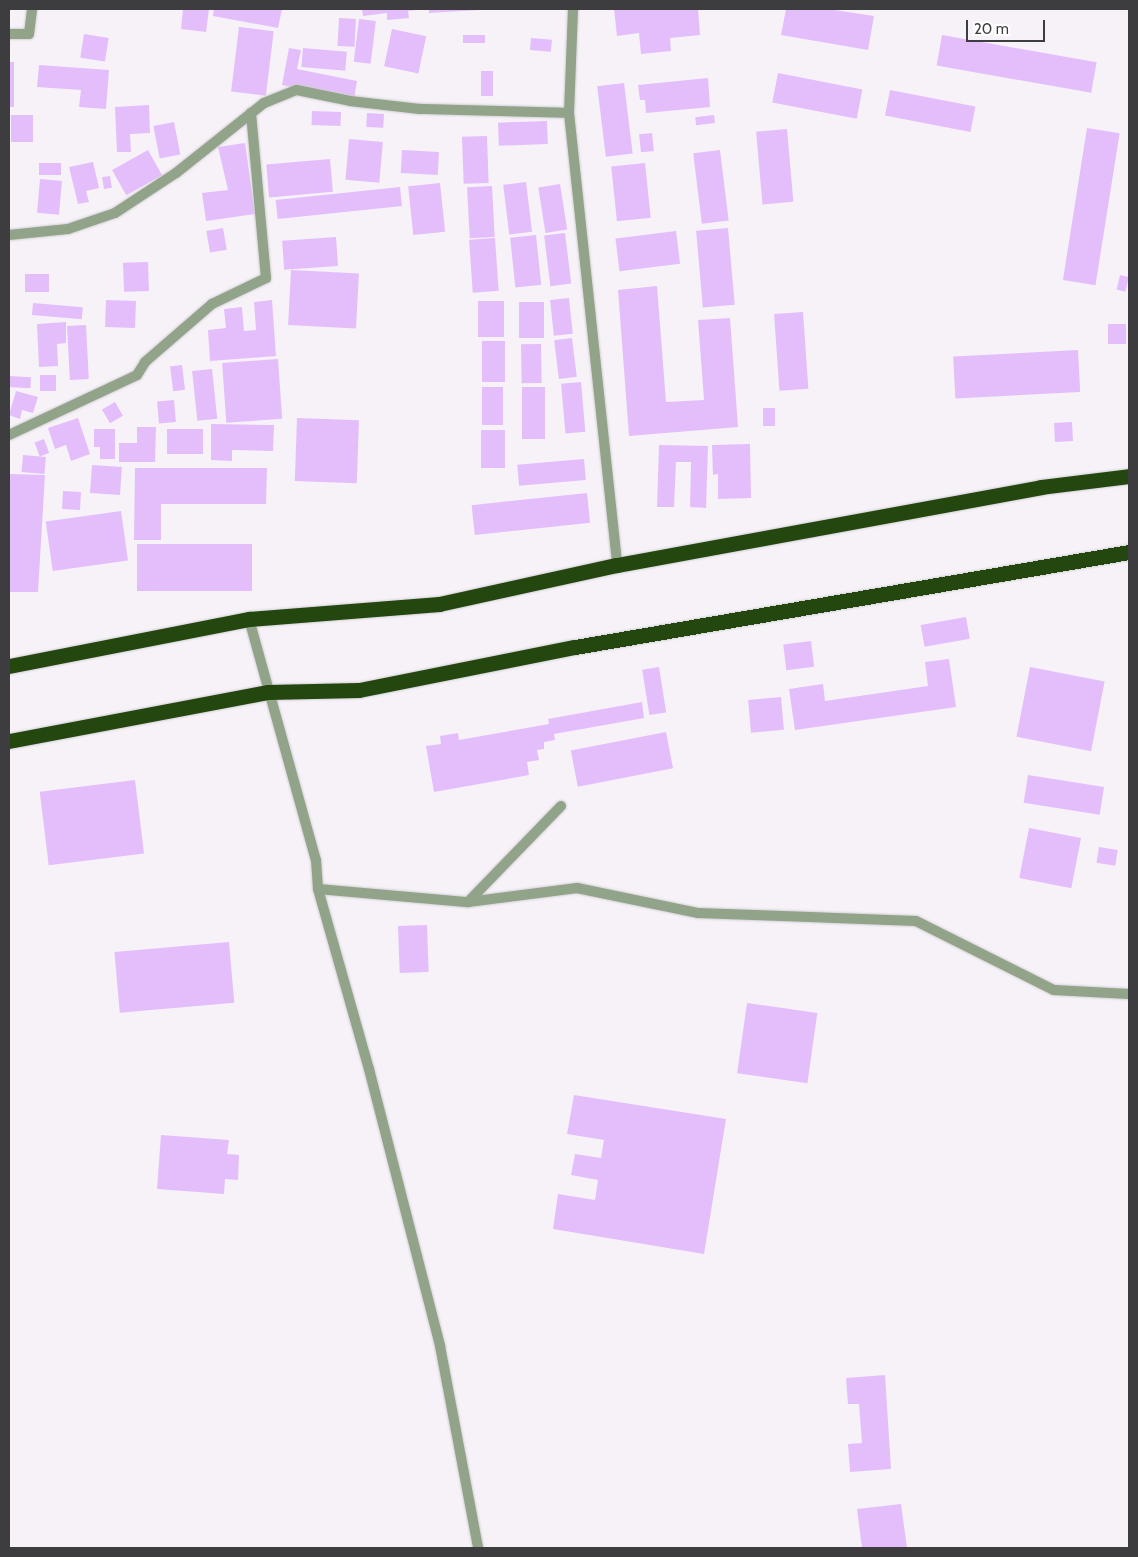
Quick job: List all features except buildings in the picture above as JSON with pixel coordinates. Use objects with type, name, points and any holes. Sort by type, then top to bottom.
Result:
[{"type":"highway","points":[[9,666],[249,619],[439,604],[617,565],[1041,487],[1129,476]]},
{"type":"highway","points":[[9,741],[268,692],[359,690],[575,647],[1129,552]]},
{"type":"street","points":[[9,34],[29,34],[32,9]]},
{"type":"street","points":[[573,9],[569,113],[617,565]]},
{"type":"street","points":[[9,235],[68,229],[115,213],[176,173],[264,103],[297,90],[350,101],[420,109],[569,113]]},
{"type":"street","points":[[9,435],[137,375],[145,362],[212,304],[266,278],[251,113]]},
{"type":"street","points":[[249,619],[316,860],[318,889],[369,1069],[440,1346],[478,1548]]},
{"type":"street","points":[[468,902],[561,806]]},
{"type":"street","points":[[318,889],[468,902],[576,888],[698,914],[916,920],[1054,990],[1129,994]]}]
